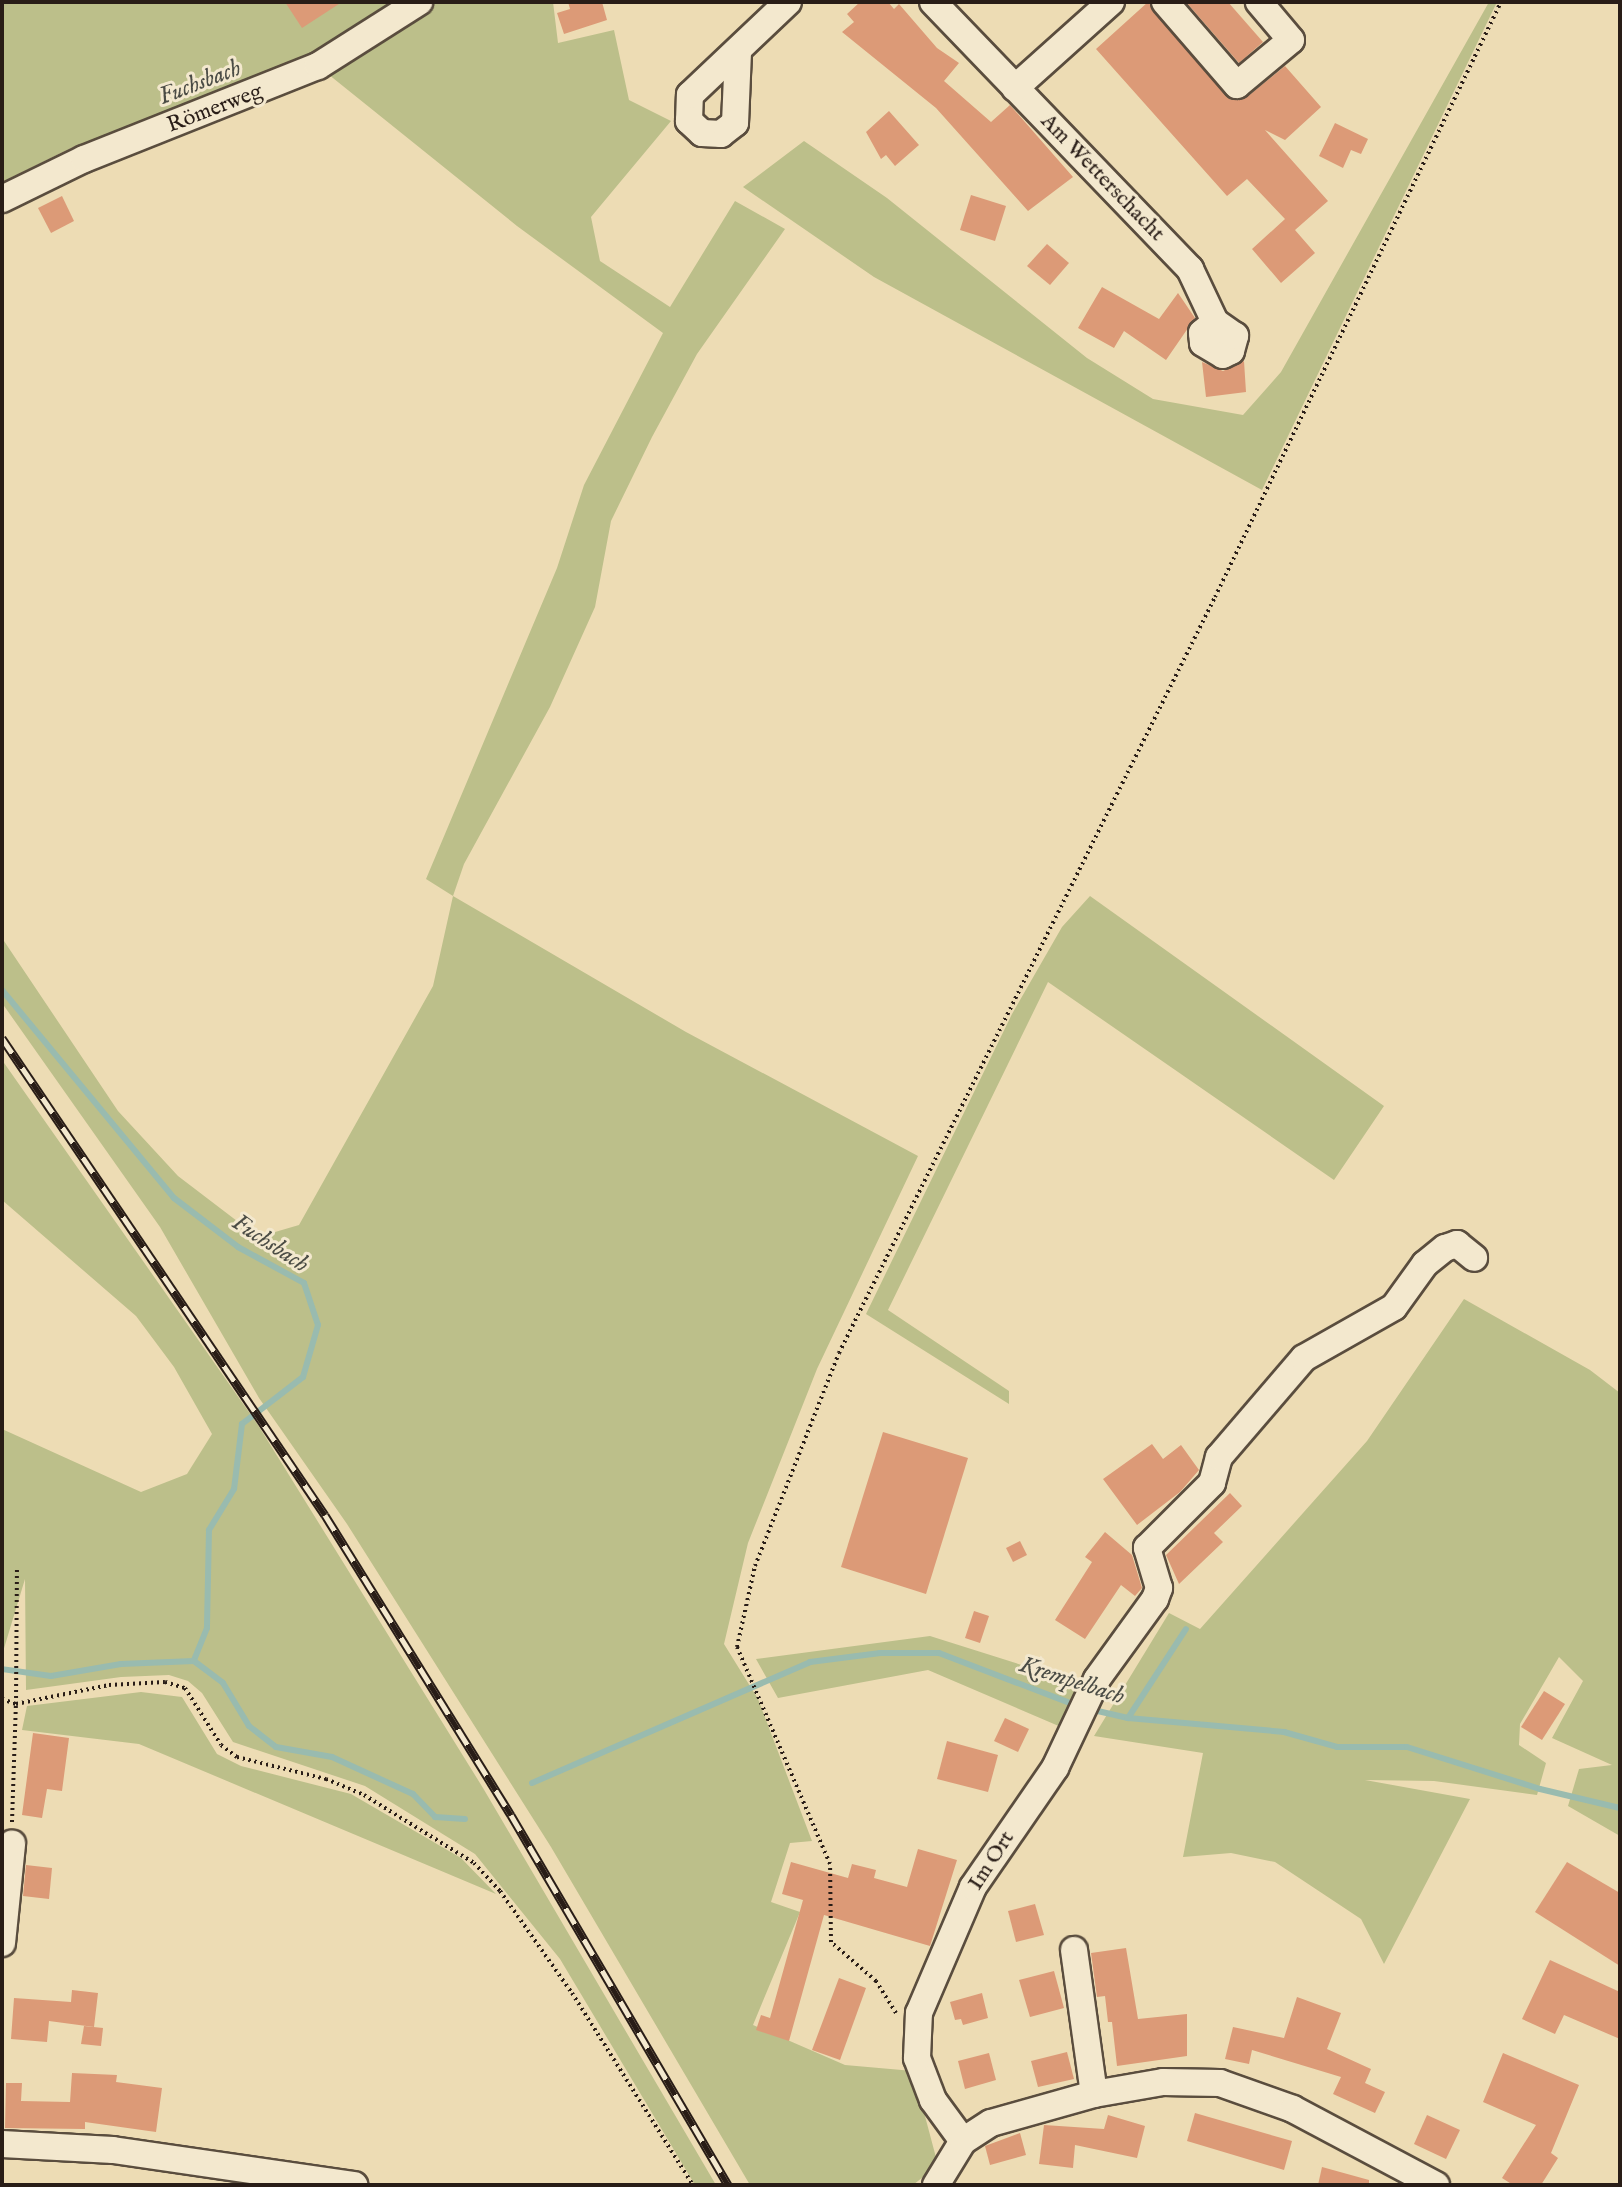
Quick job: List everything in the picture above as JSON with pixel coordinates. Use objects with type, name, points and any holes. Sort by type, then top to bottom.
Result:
[{"type":"street","name":"Römerweg","points":[[2,199],[84,159],[318,66],[419,2]]},
{"type":"street","points":[[738,52],[788,2]]},
{"type":"street","name":"Am Wetterschacht","points":[[933,2],[1190,269],[1215,322]]},
{"type":"street","points":[[1015,88],[1111,2]]},
{"type":"street","points":[[1165,2],[1237,85],[1291,40],[1259,2]]},
{"type":"street","name":"Im Ort","points":[[914,2032],[973,1887],[1055,1768],[1088,1697],[1155,1599],[1159,1588],[1147,1548],[1212,1483],[1219,1457],[1304,1358],[1394,1307],[1425,1264],[1445,1248],[1457,1244],[1474,1258]]},
{"type":"street","points":[[2,1943],[12,1844]]},
{"type":"street","points":[[1074,1950],[1094,2094]]},
{"type":"street","points":[[914,2032],[917,2058],[933,2100],[963,2141]]},
{"type":"street","points":[[936,2185],[963,2141],[991,2123],[1094,2094],[1163,2082],[1220,2083],[1293,2109],[1436,2185]]},
{"type":"street","points":[[2,2144],[113,2150],[354,2185]]},
{"type":"path","points":[[914,2032],[876,1981],[831,1942],[830,1864],[737,1647],[755,1566],[839,1353],[1215,597],[1501,2]]},
{"type":"path","points":[[12,1844],[17,1568]]},
{"type":"path","points":[[2,1699],[16,1704],[109,1685],[165,1682],[185,1688],[221,1745],[237,1757],[351,1789],[474,1863],[564,1980],[693,2185]]},
{"type":"green space","points":[[2,2],[553,2],[558,43],[614,30],[629,100],[671,121],[591,217],[600,261],[670,307],[735,201],[785,229],[697,354],[652,437],[611,521],[595,607],[550,707],[464,864],[453,896],[426,879],[557,568],[584,485],[663,333],[517,226],[318,66],[75,146],[2,182]]},
{"type":"green space","points":[[1489,2],[1497,2],[1262,490],[874,277],[743,187],[804,141],[887,198],[1087,358],[1153,399],[1243,415],[1281,372]]},
{"type":"green space","points":[[453,896],[686,1032],[918,1156],[817,1369],[748,1543],[724,1644],[758,1699],[812,1841],[790,1843],[771,1902],[800,1912],[753,2025],[845,2065],[913,2071],[938,2165],[913,2185],[750,2185],[551,1847],[347,1524],[259,1398],[160,1227],[2,1003],[2,938],[118,1111],[178,1176],[258,1237],[299,1225],[433,986]]},
{"type":"green space","points":[[1090,896],[1384,1106],[1334,1180],[1048,982],[888,1310],[1009,1391],[1009,1404],[866,1314],[1012,1014],[1062,927]]},
{"type":"green space","points":[[2,1060],[258,1425],[483,1788],[716,2185],[695,2185],[560,1959],[475,1854],[365,1786],[233,1742],[202,1693],[188,1681],[169,1675],[121,1677],[26,1690],[25,1579],[2,1655],[2,1429],[141,1492],[187,1474],[212,1434],[174,1367],[136,1316],[2,1200]]},
{"type":"green space","points":[[1464,1299],[1590,1370],[1620,1393],[1620,1836],[1568,1806],[1579,1769],[1612,1765],[1552,1738],[1583,1681],[1559,1657],[1520,1724],[1519,1745],[1546,1763],[1537,1795],[1434,1781],[1365,1780],[1470,1799],[1384,1964],[1361,1919],[1275,1862],[1231,1853],[1183,1857],[1203,1753],[1094,1736],[1169,1613],[1200,1629],[1367,1441]]},
{"type":"green space","points":[[930,1636],[1079,1683],[1061,1727],[928,1670],[778,1698],[756,1659]]},
{"type":"green space","points":[[141,1692],[182,1697],[217,1754],[241,1766],[351,1794],[461,1858],[496,1894],[139,1744],[22,1730],[27,1706]]},
{"type":"building","points":[[285,2],[342,2],[302,28]]},
{"type":"building","points":[[568,2],[602,2],[607,20],[564,34],[557,13],[570,9]]},
{"type":"building","points":[[860,2],[888,2],[894,9],[899,4],[937,48],[959,63],[944,81],[991,122],[1010,105],[1073,177],[1028,211],[936,108],[842,32],[854,22],[847,14]]},
{"type":"building","points":[[1148,2],[1231,100],[1247,97],[1285,66],[1321,107],[1285,140],[1265,130],[1328,201],[1295,230],[1315,253],[1281,283],[1252,249],[1285,219],[1247,179],[1227,196],[1096,49]]},
{"type":"building","points":[[1186,2],[1228,2],[1263,42],[1239,63]]},
{"type":"building","points":[[889,111],[919,145],[895,166],[886,155],[881,159],[866,132]]},
{"type":"building","points":[[1335,123],[1368,139],[1361,154],[1351,150],[1343,168],[1319,156]]},
{"type":"building","points":[[971,195],[1006,206],[995,241],[960,230]]},
{"type":"building","points":[[62,196],[74,221],[51,233],[38,208]]},
{"type":"building","points":[[1047,244],[1069,263],[1050,285],[1027,266]]},
{"type":"building","points":[[1102,287],[1159,319],[1178,293],[1195,318],[1166,360],[1124,331],[1114,348],[1078,328]]},
{"type":"building","points":[[1244,361],[1246,392],[1206,397],[1202,362],[1223,371]]},
{"type":"building","points":[[883,1432],[968,1458],[926,1594],[841,1567]]},
{"type":"building","points":[[1152,1444],[1163,1459],[1181,1445],[1199,1470],[1180,1492],[1137,1525],[1103,1479]]},
{"type":"building","points":[[1230,1493],[1242,1506],[1214,1533],[1223,1542],[1179,1584],[1166,1555]]},
{"type":"building","points":[[1105,1532],[1132,1555],[1142,1588],[1135,1596],[1121,1585],[1085,1639],[1055,1620],[1092,1562],[1085,1557]]},
{"type":"building","points":[[1020,1541],[1027,1555],[1013,1562],[1006,1548]]},
{"type":"building","points":[[974,1611],[989,1616],[980,1643],[965,1638]]},
{"type":"building","points":[[1544,1691],[1565,1704],[1542,1740],[1521,1727]]},
{"type":"building","points":[[1005,1718],[1029,1729],[1018,1752],[994,1741]]},
{"type":"building","points":[[33,1733],[69,1738],[62,1791],[47,1789],[42,1818],[22,1815]]},
{"type":"building","points":[[947,1741],[998,1755],[988,1792],[937,1779]]},
{"type":"building","points":[[918,1849],[957,1860],[930,1946],[824,1915],[789,2041],[756,2030],[761,2015],[770,2018],[803,1900],[782,1894],[791,1862],[848,1878],[852,1864],[876,1870],[874,1878],[907,1887]]},
{"type":"building","points":[[1567,1862],[1620,1893],[1620,1966],[1535,1912]]},
{"type":"building","points":[[26,1865],[52,1868],[49,1899],[23,1896]]},
{"type":"building","points":[[1035,1904],[1044,1935],[1016,1942],[1008,1911]]},
{"type":"building","points":[[1126,1948],[1138,2019],[1187,2014],[1187,2056],[1117,2066],[1112,2022],[1108,2022],[1105,1996],[1097,1997],[1091,1953]]},
{"type":"building","points":[[1550,1960],[1620,1992],[1620,2039],[1564,2015],[1555,2034],[1522,2019]]},
{"type":"building","points":[[1054,1971],[1064,2008],[1030,2017],[1019,1980]]},
{"type":"building","points":[[839,1978],[866,1988],[840,2060],[812,2050]]},
{"type":"building","points":[[72,1990],[98,1993],[94,2027],[49,2021],[47,2042],[11,2039],[14,1998],[71,2002]]},
{"type":"building","points":[[982,1993],[988,2018],[963,2025],[961,2019],[955,2020],[950,2002]]},
{"type":"building","points":[[1297,1997],[1341,2013],[1327,2049],[1371,2069],[1365,2083],[1385,2092],[1375,2113],[1333,2094],[1341,2077],[1252,2050],[1249,2064],[1225,2059],[1233,2027],[1284,2038]]},
{"type":"building","points":[[84,2026],[103,2028],[101,2046],[81,2044]]},
{"type":"building","points":[[1067,2052],[1074,2079],[1038,2087],[1031,2061]]},
{"type":"building","points":[[989,2053],[996,2080],[965,2089],[958,2061]]},
{"type":"building","points":[[1503,2053],[1579,2085],[1551,2153],[1558,2158],[1541,2185],[1513,2185],[1502,2178],[1536,2125],[1483,2102]]},
{"type":"building","points":[[72,2073],[117,2075],[116,2082],[162,2088],[156,2132],[85,2122],[85,2129],[5,2128],[6,2083],[22,2083],[21,2101],[70,2102]]},
{"type":"building","points":[[1195,2113],[1292,2141],[1284,2170],[1187,2141]]},
{"type":"building","points":[[1108,2115],[1145,2126],[1137,2158],[1075,2145],[1073,2168],[1039,2164],[1044,2125],[1104,2129]]},
{"type":"building","points":[[1427,2115],[1460,2130],[1446,2159],[1414,2144]]},
{"type":"building","points":[[1020,2133],[1026,2155],[990,2165],[985,2146]]},
{"type":"building","points":[[1322,2167],[1369,2180],[1369,2185],[1318,2185]]},
{"type":"waterway","name":"Fuchsbach","points":[[2,990],[174,1198],[238,1247],[304,1283],[318,1325],[303,1377],[242,1424],[234,1489],[209,1530],[207,1628],[194,1661],[121,1664],[51,1676],[2,1669]]},
{"type":"waterway","points":[[1128,1718],[1186,1629]]},
{"type":"waterway","name":"Krempelbach","points":[[532,1783],[810,1662],[880,1653],[939,1653],[1078,1706]]},
{"type":"waterway","name":"Krempelbach","points":[[194,1661],[223,1683],[249,1726],[276,1747],[332,1757],[413,1794],[435,1817],[465,1819]]},
{"type":"waterway","name":"Krempelbach","points":[[1089,1709],[1128,1718],[1284,1732],[1337,1747],[1407,1747],[1540,1789],[1620,1808]]},
{"type":"railway","points":[[2,1038],[325,1515],[511,1815],[728,2185]]}]
